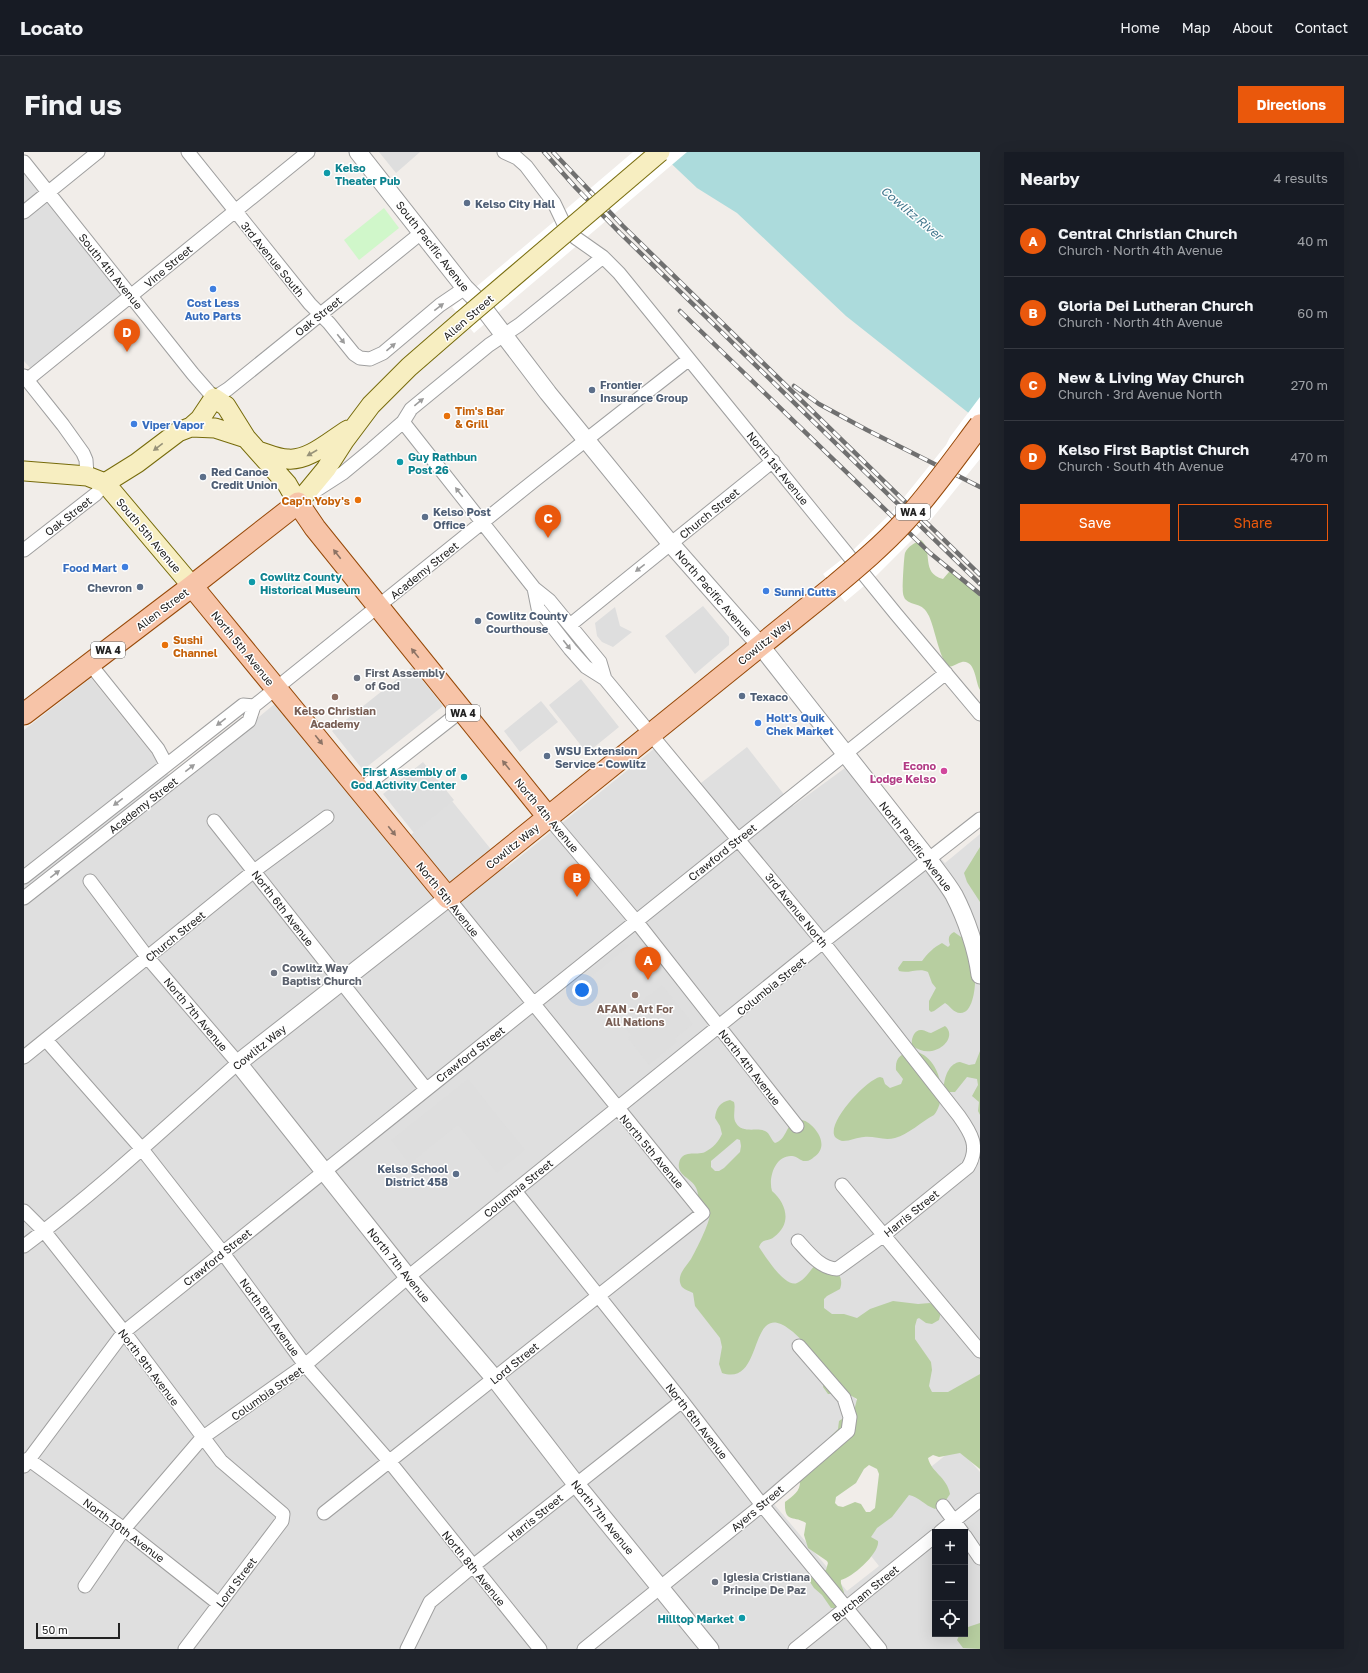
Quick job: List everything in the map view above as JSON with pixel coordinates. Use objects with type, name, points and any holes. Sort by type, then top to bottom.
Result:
[{"type":"main road","name":"Allen Street","points":[[24,714],[298,503],[326,469],[356,424],[389,386],[463,320],[660,152]]},
{"type":"main road","points":[[191,427],[200,419],[214,398],[226,406],[252,444],[287,484],[298,503]]},
{"type":"main road","points":[[252,444],[287,459],[299,459],[311,454],[356,424]]},
{"type":"main road","name":"Cowlitz Way","points":[[448,898],[833,587],[881,546],[906,520],[980,425]]},
{"type":"main road","name":"Oak Street","points":[[105,483],[136,464],[178,432],[191,427],[214,428],[252,444]]},
{"type":"main road","points":[[24,471],[87,476],[105,483]]},
{"type":"main road","name":"South 5th Avenue","points":[[105,483],[192,586]]},
{"type":"main road","name":"North 4th Avenue","points":[[298,503],[315,528],[548,817]]},
{"type":"main road","name":"North 5th Avenue","points":[[192,586],[448,898]]},
{"type":"street","points":[[24,212],[98,152]]},
{"type":"street","name":"3rd Avenue South","points":[[188,152],[234,212],[310,304],[354,354],[360,358],[375,358],[383,353],[440,305],[466,288]]},
{"type":"street","name":"Vine Street","points":[[26,378],[131,297],[308,152]]},
{"type":"street","name":"South Pacific Avenue","points":[[358,152],[478,301]]},
{"type":"street","name":"North 1st Avenue","points":[[504,152],[517,158],[526,166],[554,204],[568,230],[586,246],[603,257],[619,273],[688,360],[773,461],[896,614],[980,714]]},
{"type":"street","name":"South 4th Avenue","points":[[24,162],[131,297],[214,398]]},
{"type":"street","name":"Oak Street","points":[[214,398],[228,389],[422,233]]},
{"type":"street","name":"Allen Street","points":[[298,503],[343,473],[403,422],[411,409],[489,345],[504,336],[603,257]]},
{"type":"street","name":"North Pacific Avenue","points":[[478,301],[504,336],[671,544],[760,645],[844,754],[929,860],[954,895],[971,937],[979,965],[980,975]]},
{"type":"street","name":"Academy Street","points":[[24,898],[248,721],[254,706],[276,688],[688,360]]},
{"type":"street","points":[[26,378],[84,453],[87,476]]},
{"type":"street","name":"3rd Avenue North","points":[[403,422],[534,588],[549,600],[600,662],[605,679]]},
{"type":"street","name":"Church Street","points":[[570,625],[773,461]]},
{"type":"street","name":"Oak Street","points":[[24,550],[96,494],[105,483]]},
{"type":"street","name":"3rd Avenue North","points":[[534,588],[538,608],[570,649],[586,667],[605,679],[652,733],[823,942],[959,1116],[971,1135],[976,1151]]},
{"type":"street","points":[[90,664],[158,749],[166,764]]},
{"type":"street","name":"Crawford Street","points":[[26,1463],[124,1332],[844,754],[946,674]]},
{"type":"street","name":"Academy Street","points":[[24,877],[243,705],[254,706]]},
{"type":"street","points":[[359,790],[462,711]]},
{"type":"street","name":"Church Street","points":[[24,1057],[254,872],[327,817]]},
{"type":"street","name":"North 4th Avenue","points":[[548,817],[636,921],[797,1126]]},
{"type":"street","name":"Columbia Street","points":[[85,1586],[124,1529],[202,1438],[305,1365],[408,1277],[720,1027],[823,942],[980,819]]},
{"type":"street","name":"North 6th Avenue","points":[[214,821],[426,1089]]},
{"type":"street","name":"North 7th Avenue","points":[[90,881],[148,958],[238,1063],[408,1277],[495,1379],[576,1484],[710,1649]]},
{"type":"street","name":"Cowlitz Way","points":[[24,1246],[44,1231],[238,1063],[448,898]]},
{"type":"street","name":"North 5th Avenue","points":[[448,898],[703,1213]]},
{"type":"street","name":"North 8th Avenue","points":[[46,1040],[141,1148],[223,1253],[305,1365],[389,1461],[540,1649]]},
{"type":"street","name":"Harris Street","points":[[798,1241],[822,1265],[829,1269],[837,1269],[884,1235],[968,1167],[974,1159],[976,1151]]},
{"type":"street","points":[[842,1185],[980,1351]]},
{"type":"street","name":"North 6th Avenue","points":[[515,1191],[682,1401],[762,1505],[880,1649]]},
{"type":"street","name":"North 9th Avenue","points":[[24,1211],[44,1231],[124,1332],[202,1438],[221,1461],[283,1514]]},
{"type":"street","name":"Lord Street","points":[[324,1513],[703,1213]]},
{"type":"street","name":"Ayers Street","points":[[584,1649],[762,1505],[848,1432],[850,1416],[844,1398],[799,1346]]},
{"type":"street","name":"Harris Street","points":[[407,1649],[430,1602],[472,1566],[682,1401]]},
{"type":"street","name":"North 10th Avenue","points":[[26,1463],[124,1529],[219,1604]]},
{"type":"street","points":[[944,1529],[980,1500]]},
{"type":"street","points":[[944,1506],[960,1529]]},
{"type":"street","name":"Lord Street","points":[[185,1649],[282,1521],[283,1514]]},
{"type":"street","name":"Burcham Street","points":[[795,1649],[932,1538]]},
{"type":"street","points":[[968,1540],[980,1558]]},
{"type":"shaded area","points":[[379,152],[420,152],[396,173]]},
{"type":"shaded area","points":[[24,173],[122,295],[30,368],[24,361]]},
{"type":"shaded area","points":[[703,606],[729,637],[729,645],[695,674],[665,636]]},
{"type":"shaded area","points":[[615,607],[620,626],[632,632],[613,647],[602,642],[597,636],[595,623]]},
{"type":"shaded area","points":[[412,667],[443,706],[363,770],[332,731]]},
{"type":"shaded area","points":[[91,678],[177,785],[277,702],[396,847],[452,801],[506,868],[655,748],[692,790],[747,747],[793,806],[860,757],[932,849],[945,863],[980,834],[980,1374],[935,1403],[824,1360],[858,1402],[852,1437],[774,1504],[847,1591],[879,1566],[851,1531],[957,1446],[980,1472],[980,1649],[24,1649],[24,730]]},
{"type":"shaded area","points":[[581,679],[619,727],[587,753],[549,705]]},
{"type":"shaded area","points":[[541,701],[558,722],[520,752],[504,731]]},
{"type":"shaded area","points":[[423,762],[454,800],[414,833],[383,794]]},
{"type":"shaded area","points":[[624,944],[630,945],[574,991],[567,988]]},
{"type":"shaded area","points":[[662,985],[693,1024],[675,1038],[677,1042],[649,1065],[628,1038],[631,1035],[621,1023],[628,1017],[625,1014]]},
{"type":"shaded area","points":[[468,1079],[525,1150],[497,1173],[458,1125],[409,1164],[391,1140]]},
{"type":"green space","points":[[384,208],[399,228],[359,260],[344,240]]},
{"type":"green space","points":[[921,540],[927,550],[929,567],[936,576],[943,579],[949,572],[953,571],[975,590],[980,597],[980,690],[973,668],[970,664],[967,662],[962,662],[949,667],[946,664],[940,652],[929,616],[926,611],[920,606],[905,599],[903,580],[905,553],[910,547]]},
{"type":"green space","points":[[980,847],[980,902],[967,882],[964,873]]},
{"type":"green space","points":[[954,932],[961,937],[967,936],[975,968],[973,997],[968,1009],[965,1012],[956,1012],[945,1003],[931,1012],[929,1010],[929,1001],[936,988],[932,983],[928,972],[921,970],[903,972],[899,971],[898,968],[903,961],[922,961],[931,951],[942,943],[948,947],[950,945],[950,936]]},
{"type":"green space","points":[[945,1026],[949,1031],[949,1037],[942,1047],[928,1051],[920,1050],[912,1045],[913,1037],[917,1031],[923,1030],[931,1033]]},
{"type":"green space","points":[[912,1051],[929,1059],[939,1076],[941,1097],[939,1107],[934,1115],[905,1134],[895,1138],[887,1139],[864,1137],[843,1141],[836,1138],[834,1131],[836,1122],[849,1103],[866,1086],[880,1077],[883,1078],[885,1084],[890,1088],[901,1084],[903,1079],[896,1070],[898,1059],[905,1053]]},
{"type":"green space","points":[[980,1051],[980,1115],[978,1111],[979,1102],[972,1096],[978,1085],[977,1079],[967,1077],[955,1092],[949,1092],[944,1085],[947,1074],[953,1065],[960,1062],[969,1065],[975,1064]]},
{"type":"green space","points":[[730,1100],[734,1102],[734,1118],[739,1126],[746,1129],[765,1131],[775,1143],[782,1139],[791,1125],[798,1120],[805,1121],[811,1125],[820,1137],[820,1149],[811,1159],[804,1161],[794,1156],[786,1157],[777,1163],[772,1174],[772,1191],[777,1196],[784,1208],[785,1220],[780,1232],[772,1238],[763,1241],[759,1247],[781,1276],[787,1281],[797,1283],[808,1274],[817,1263],[835,1271],[841,1278],[840,1289],[824,1299],[824,1308],[832,1314],[844,1314],[857,1318],[870,1309],[893,1301],[918,1304],[930,1303],[937,1307],[941,1312],[939,1320],[932,1324],[926,1323],[919,1318],[917,1319],[915,1326],[915,1339],[931,1362],[932,1370],[929,1386],[932,1392],[948,1392],[980,1374],[980,1469],[960,1453],[939,1457],[933,1455],[928,1458],[932,1467],[946,1483],[950,1494],[944,1503],[935,1509],[916,1497],[909,1495],[892,1517],[877,1528],[871,1537],[878,1541],[875,1552],[852,1575],[841,1580],[844,1596],[837,1608],[831,1608],[810,1582],[812,1576],[826,1570],[828,1563],[808,1548],[804,1535],[806,1523],[788,1516],[785,1509],[785,1502],[798,1490],[800,1479],[824,1443],[838,1429],[839,1421],[854,1411],[857,1399],[848,1394],[828,1394],[823,1387],[824,1370],[819,1360],[792,1331],[776,1323],[766,1326],[759,1337],[747,1365],[737,1373],[722,1373],[719,1364],[722,1347],[720,1338],[695,1306],[693,1293],[683,1288],[680,1283],[680,1275],[691,1259],[699,1243],[706,1228],[710,1212],[697,1205],[697,1189],[679,1169],[679,1163],[686,1154],[705,1152],[717,1142],[722,1134],[720,1126],[715,1118],[716,1114],[719,1106]],"holes":[[[737,1139],[740,1140],[740,1152],[724,1168],[719,1171],[715,1171],[711,1167],[711,1161]],[[869,1465],[877,1469],[879,1474],[875,1508],[870,1512],[866,1512],[861,1504],[855,1502],[843,1507],[838,1506],[835,1503],[836,1497],[856,1483],[864,1469]]]},
{"type":"green space","points":[[980,1623],[980,1649],[963,1648],[957,1640],[958,1637],[968,1637],[968,1627]]},
{"type":"water","name":"Cowlitz River","points":[[659,152],[980,152],[980,422],[846,316],[737,213],[697,188]]},
{"type":"pier","points":[[633,152],[687,152],[474,333],[452,307],[557,219],[559,215]]},
{"type":"pier","points":[[980,397],[980,459],[926,526],[877,575],[845,602],[823,574],[850,553],[893,511],[946,445],[950,437]]},
{"type":"railway","points":[[544,152],[576,188],[620,233],[980,584]]},
{"type":"railway","points":[[553,152],[623,226],[980,575]]},
{"type":"railway","points":[[680,311],[930,553],[980,594]]},
{"type":"railway","points":[[794,386],[819,404],[980,487]]},
{"type":"place","name":"Kelso Theater Pub","points":[[327,173]]},
{"type":"place","name":"Kelso City Hall","points":[[467,203]]},
{"type":"place","name":"Cost Less Auto Parts","points":[[213,289]]},
{"type":"place","name":"Kelso First Baptist Church","points":[[127,352]]},
{"type":"place","name":"Frontier Insurance Group","points":[[592,390]]},
{"type":"place","name":"Tim's Bar & Grill","points":[[447,416]]},
{"type":"place","name":"Viper Vapor","points":[[134,424]]},
{"type":"place","name":"Guy Rathbun Post 26","points":[[400,462]]},
{"type":"place","name":"Red Canoe Credit Union","points":[[203,477]]},
{"type":"place","name":"Cap'n Yoby's","points":[[358,500]]},
{"type":"place","name":"Kelso Post Office","points":[[425,517]]},
{"type":"place","name":"New & Living Way Church","points":[[548,538]]},
{"type":"place","name":"Food Mart","points":[[125,567]]},
{"type":"place","name":"Cowlitz County Historical Museum","points":[[252,582]]},
{"type":"place","name":"Chevron","points":[[140,587]]},
{"type":"place","name":"Sunni Cutts","points":[[766,591]]},
{"type":"place","name":"Cowlitz County Courthouse","points":[[478,621]]},
{"type":"place","name":"Sushi Channel","points":[[165,645]]},
{"type":"place","name":"First Assembly of God","points":[[357,678]]},
{"type":"place","name":"Texaco","points":[[742,696]]},
{"type":"place","name":"Kelso Christian Academy","points":[[335,697]]},
{"type":"place","name":"Holt's Quik Chek Market","points":[[758,723]]},
{"type":"place","name":"WSU Extension Service - Cowlitz","points":[[547,756]]},
{"type":"place","name":"Econo Lodge Kelso","points":[[944,771]]},
{"type":"place","name":"First Assembly of God Activity Center","points":[[464,777]]},
{"type":"place","name":"Gloria Dei Lutheran Church","points":[[577,897]]},
{"type":"place","name":"Cowlitz Way Baptist Church","points":[[274,973]]},
{"type":"place","name":"Central Christian Church","points":[[648,980]]},
{"type":"place","name":"AFAN - Art For All Nations","points":[[635,995]]},
{"type":"place","name":"Kelso School District 458","points":[[456,1174]]},
{"type":"place","name":"Iglesia Cristiana Principe De Paz","points":[[715,1582]]},
{"type":"place","name":"Hilltop Market","points":[[742,1618]]}]
